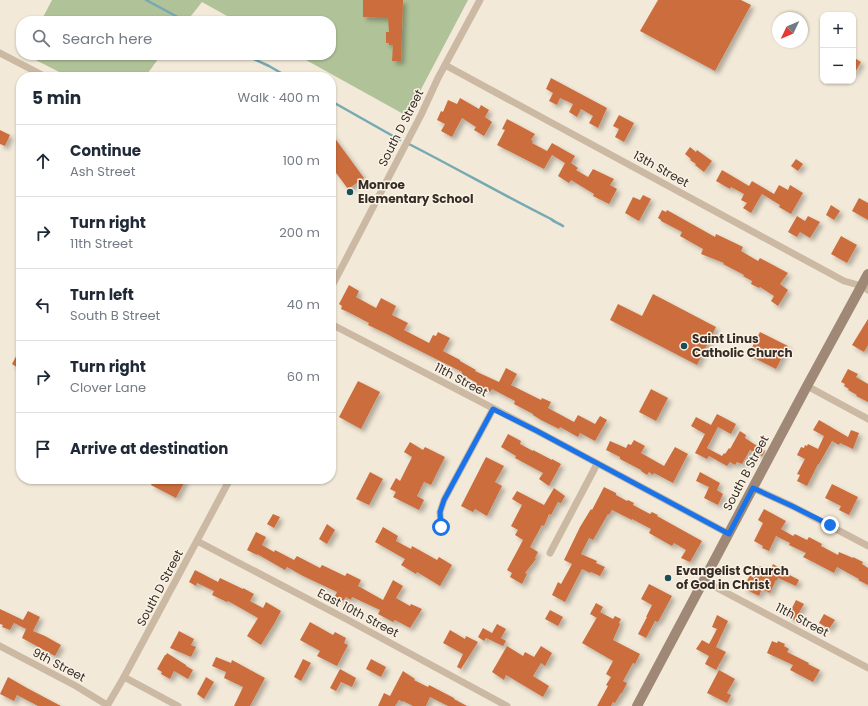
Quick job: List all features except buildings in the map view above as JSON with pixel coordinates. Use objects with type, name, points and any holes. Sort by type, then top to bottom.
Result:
[{"type":"street","name":"South D Street","points":[[336,278],[421,115],[438,78],[480,0]]},
{"type":"street","points":[[0,52],[37,72]]},
{"type":"street","name":"13th Street","points":[[445,65],[844,281],[865,288]]},
{"type":"street","name":"South B Street","points":[[637,706],[854,298],[865,288],[868,274]]},
{"type":"street","name":"11th Street","points":[[336,327],[729,534]]},
{"type":"street","points":[[807,386],[868,419]]},
{"type":"street","points":[[441,527],[440,512],[444,500],[493,409]]},
{"type":"street","points":[[550,553],[597,464]]},
{"type":"street","name":"South D Street","points":[[107,705],[124,677],[227,484]]},
{"type":"street","points":[[753,488],[792,506],[868,546]]},
{"type":"street","name":"East 10th Street","points":[[197,541],[348,620],[507,706]]},
{"type":"street","name":"11th Street","points":[[704,581],[868,668]]},
{"type":"street","name":"9th Street","points":[[0,646],[76,686],[107,705]]},
{"type":"street","points":[[124,677],[178,706]]},
{"type":"green space","points":[[52,0],[468,0],[407,116],[336,77],[336,72],[328,72],[306,60],[336,60],[336,16],[227,16],[202,2],[191,16],[44,16]]},
{"type":"green space","points":[[36,60],[157,60],[149,72],[59,72]]},
{"type":"waterway","points":[[146,0],[176,16]]},
{"type":"waterway","points":[[256,60],[279,72]]},
{"type":"waterway","points":[[336,104],[400,140]]},
{"type":"waterway","points":[[407,143],[563,226]]},
{"type":"place","name":"Monroe Elementary School","points":[[350,192]]},
{"type":"place","name":"Saint Linus Catholic Church","points":[[684,346]]},
{"type":"place","name":"Evangelist Church of God in Christ","points":[[668,578]]},
{"type":"route","points":[[441,527],[440,512],[444,500],[493,409],[729,534],[753,488],[830,525]]}]
